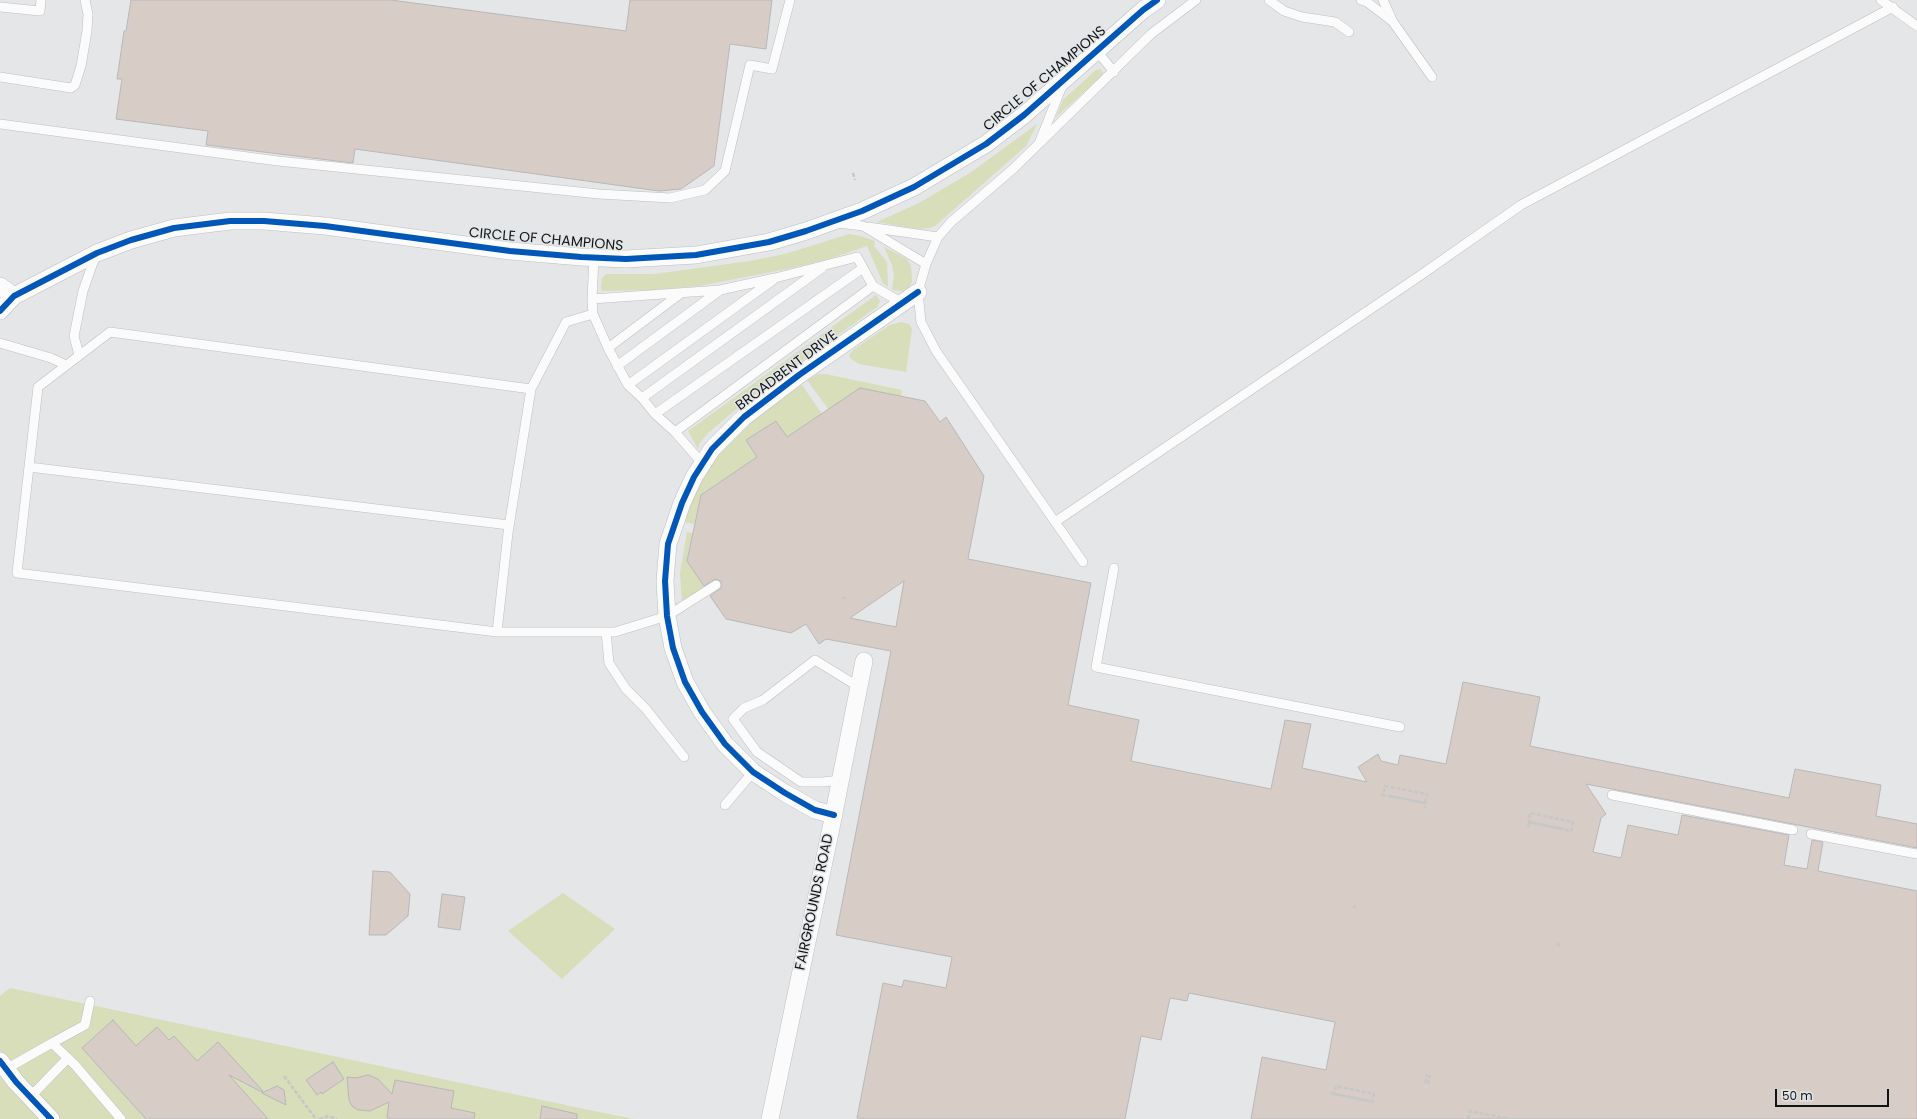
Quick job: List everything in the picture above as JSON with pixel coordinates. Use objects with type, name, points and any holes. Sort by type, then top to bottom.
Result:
[{"type":"street","name":"CIRCLE OF CHAMPIONS","points":[[0,310],[14,296],[97,253],[131,240],[174,228],[230,221],[264,221],[325,226],[510,250],[594,258],[650,258],[703,254],[769,242],[832,222],[914,187],[986,144],[1024,115],[1066,77],[1157,0]]},
{"type":"street","points":[[0,286],[14,296]]},
{"type":"street","name":"BROADBENT DRIVE","points":[[834,815],[815,810],[753,772],[725,744],[702,712],[685,682],[673,648],[667,616],[665,581],[668,544],[682,503],[694,477],[712,449],[744,417],[799,375],[918,292]]},
{"type":"street","name":"FAIRGROUNDS ROAD","points":[[770,1119],[834,815],[864,661]]},
{"type":"street","points":[[3,1065],[51,1119]]},
{"type":"lane","points":[[0,7],[40,11],[41,0]]},
{"type":"lane","points":[[0,77],[72,88],[75,85],[81,66],[87,31],[88,14],[84,0]]},
{"type":"lane","points":[[0,124],[278,161],[599,194],[670,198],[705,190],[725,172],[750,65],[772,69],[790,0]]},
{"type":"lane","points":[[1083,562],[936,351],[921,322],[918,292],[926,264],[938,237],[951,222],[1013,168],[1114,72],[1151,34],[1196,0]]},
{"type":"lane","points":[[1269,0],[1284,11],[1302,17],[1335,22],[1349,32]]},
{"type":"lane","points":[[1361,0],[1367,2],[1393,22]]},
{"type":"lane","points":[[1383,0],[1393,22],[1432,77]]},
{"type":"lane","points":[[1881,0],[1893,7],[1917,26]]},
{"type":"lane","points":[[1055,522],[1412,281],[1521,205],[1893,7]]},
{"type":"lane","points":[[1097,51],[1114,72]]},
{"type":"lane","points":[[1038,144],[1066,77]]},
{"type":"lane","points":[[832,222],[938,237]]},
{"type":"lane","points":[[864,226],[926,264]]},
{"type":"lane","points":[[79,355],[74,336],[83,291],[97,253]]},
{"type":"lane","points":[[592,299],[720,290],[775,278],[857,257],[873,286],[902,303]]},
{"type":"lane","points":[[594,258],[592,299],[593,314],[617,366],[628,385],[642,398],[654,414],[676,432],[702,463]]},
{"type":"lane","points":[[642,398],[826,264]]},
{"type":"lane","points":[[654,414],[863,268]]},
{"type":"lane","points":[[628,385],[775,278]]},
{"type":"lane","points":[[676,432],[873,286]]},
{"type":"lane","points":[[617,366],[720,290]]},
{"type":"lane","points":[[608,348],[680,294]]},
{"type":"lane","points":[[497,632],[509,525],[531,389],[566,322],[593,314]]},
{"type":"lane","points":[[531,389],[110,332],[38,387],[17,573],[497,632],[615,632],[667,616],[716,585]]},
{"type":"lane","points":[[0,343],[51,358],[66,365]]},
{"type":"lane","points":[[29,467],[509,525]]},
{"type":"lane","points":[[1114,568],[1096,667],[1400,727]]},
{"type":"lane","points":[[606,632],[609,663],[626,689],[646,709],[684,757]]},
{"type":"lane","points":[[840,780],[801,782],[757,752],[733,719],[744,708],[763,700],[815,660],[859,687]]},
{"type":"lane","points":[[725,805],[753,772]]},
{"type":"lane","points":[[1612,795],[1793,830]]},
{"type":"lane","points":[[1812,834],[1917,854]]},
{"type":"lane","points":[[3,1065],[85,1026],[90,1001]]},
{"type":"lane","points":[[52,1043],[68,1058],[121,1119]]},
{"type":"lane","points":[[30,1097],[68,1058]]},
{"type":"path","points":[[853,173],[855,180]]},
{"type":"path","points":[[1390,796],[1425,803],[1426,799],[1427,794],[1385,786],[1383,795],[1408,800],[1422,802],[1426,803],[1425,808]]},
{"type":"path","points":[[1528,827],[1529,822],[1533,823],[1571,831],[1573,822],[1530,813],[1528,822],[1533,823],[1564,829]]},
{"type":"path","points":[[1426,1084],[1428,1074]]},
{"type":"path","points":[[284,1076],[318,1119],[328,1116],[337,1119]]},
{"type":"path","points":[[1330,1093],[1338,1095],[1360,1100],[1372,1102],[1374,1094],[1336,1086],[1334,1094],[1339,1095],[1354,1098],[1362,1100],[1370,1101]]},
{"type":"path","points":[[1468,1119],[1470,1111],[1510,1119]]},
{"type":"green space","points":[[1100,69],[1103,73],[1102,76],[1056,117],[1063,100],[1096,70]]},
{"type":"green space","points":[[1037,124],[1026,146],[935,226],[916,229],[877,222],[919,203],[970,173]]},
{"type":"green space","points":[[849,234],[875,241],[874,246],[887,262],[888,287],[883,283],[867,246],[829,259],[787,269],[699,286],[652,290],[602,291],[601,287],[602,278],[607,274],[655,274],[750,261],[785,254]]},
{"type":"green space","points":[[884,247],[907,259],[911,266],[912,281],[909,288],[902,294],[902,291],[892,290],[894,275],[892,265]]},
{"type":"green space","points":[[876,295],[880,301],[877,307],[747,400],[708,433],[699,444],[698,449],[688,431]]},
{"type":"green space","points":[[901,322],[909,324],[912,329],[906,372],[859,364],[850,358],[849,355],[853,350],[890,325]]},
{"type":"green space","points":[[818,374],[825,374],[902,390],[901,397],[829,410],[807,380]]},
{"type":"green space","points":[[802,385],[822,414],[787,437],[776,421],[746,440],[757,457],[701,495],[694,524],[684,522],[698,486],[713,461],[732,440],[764,410]]},
{"type":"green space","points":[[687,532],[693,533],[687,561],[705,588],[682,602],[680,573]]},
{"type":"green space","points":[[563,893],[615,929],[562,979],[508,931]]},
{"type":"green space","points":[[10,988],[634,1119],[0,1119],[0,996]]},
{"type":"building","points":[[131,0],[391,0],[626,31],[630,0],[772,0],[766,49],[730,44],[714,166],[681,189],[659,191],[355,149],[353,163],[206,145],[208,131],[116,119],[122,79],[117,79],[124,31],[126,31]]},
{"type":"building","points":[[860,388],[925,401],[940,422],[946,417],[984,476],[968,559],[1091,583],[1068,705],[1139,720],[1131,761],[1271,789],[1285,720],[1311,724],[1302,768],[1367,782],[1358,767],[1378,754],[1381,761],[1398,765],[1400,755],[1446,764],[1463,682],[1540,697],[1530,746],[1789,798],[1795,769],[1881,785],[1876,816],[1917,824],[1917,848],[1586,784],[1606,814],[1601,818],[1593,852],[1621,858],[1628,825],[1678,835],[1682,815],[1789,835],[1784,865],[1807,869],[1812,840],[1823,842],[1818,871],[1917,891],[1917,1119],[1251,1119],[1262,1057],[1326,1070],[1335,1022],[1189,993],[1187,1001],[1170,998],[1161,1040],[1141,1036],[1125,1119],[857,1118],[883,983],[902,987],[904,980],[946,988],[952,957],[836,935],[891,651],[826,639],[819,644],[806,624],[791,633],[726,619],[710,596],[721,588],[721,581],[715,579],[704,586],[687,561],[701,495],[757,457],[746,440],[776,421],[787,437]],"holes":[[[904,581],[896,627],[850,618]]]},
{"type":"building","points":[[373,871],[390,872],[410,894],[408,916],[386,935],[369,935]]},
{"type":"building","points":[[442,894],[465,897],[460,930],[438,927]]},
{"type":"building","points":[[113,1020],[136,1046],[157,1027],[169,1040],[174,1036],[197,1061],[218,1042],[263,1091],[262,1092],[229,1075],[268,1119],[146,1119],[82,1048]]},
{"type":"building","points":[[333,1062],[344,1079],[322,1094],[321,1092],[317,1095],[306,1080]]},
{"type":"building","points":[[368,1075],[378,1079],[392,1094],[395,1080],[454,1091],[451,1108],[475,1113],[474,1119],[387,1118],[389,1102],[370,1111],[358,1110],[352,1106],[349,1100],[347,1077],[356,1078]]},
{"type":"building","points":[[277,1086],[284,1090],[286,1105],[262,1093]]},
{"type":"building","points":[[542,1106],[577,1114],[577,1119],[540,1119]]},
{"type":"cycle path","points":[[0,311],[14,296],[97,253],[131,240],[174,228],[230,221],[264,221],[325,226],[510,251],[626,259],[696,255],[769,242],[806,231],[862,211],[914,187],[986,144],[1024,115],[1143,10],[1157,0]]},
{"type":"cycle path","points":[[834,815],[815,810],[753,772],[725,744],[702,712],[685,682],[673,648],[667,616],[665,581],[668,544],[682,503],[694,477],[712,449],[744,417],[799,375],[918,292]]},
{"type":"cycle path","points":[[0,1061],[16,1082],[51,1119]]}]
